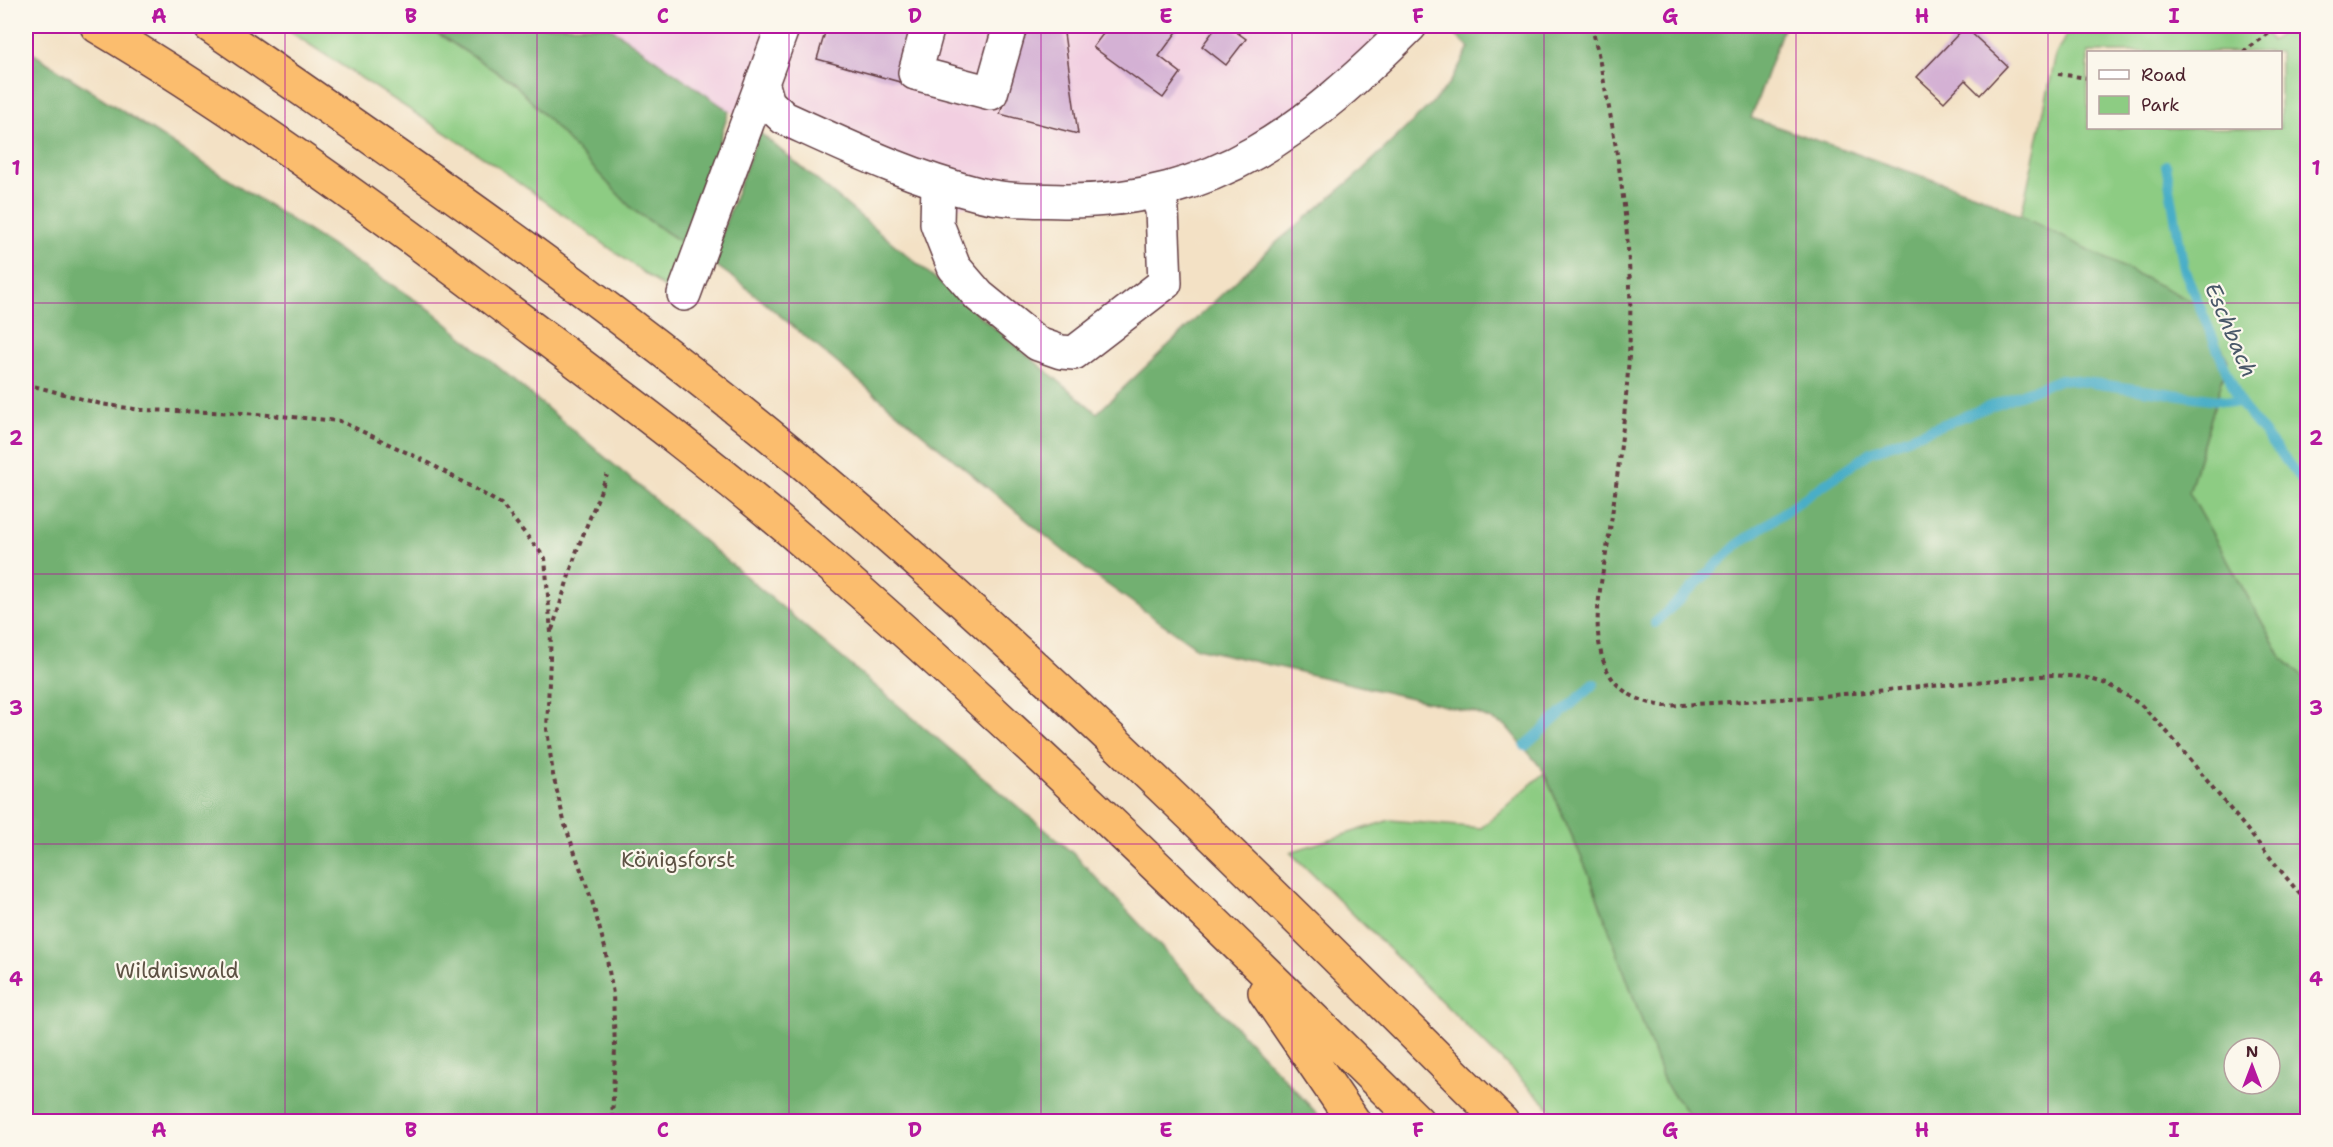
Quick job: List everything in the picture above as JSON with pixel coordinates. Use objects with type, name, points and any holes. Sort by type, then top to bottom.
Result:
[{"type":"highway","points":[[98,26],[192,82],[420,243],[651,418],[812,549],[947,670],[1224,931],[1418,1122]]},
{"type":"highway","points":[[210,26],[441,185],[684,368],[831,487],[1116,743],[1262,882],[1502,1122]]},
{"type":"highway","points":[[1224,931],[1354,1122]]},
{"type":"street","points":[[684,294],[783,26]]},
{"type":"street","points":[[928,26],[915,73],[991,93],[1010,26]]},
{"type":"street","points":[[762,82],[768,104],[784,118],[885,164],[938,183],[981,194],[1024,200],[1088,201],[1155,192],[1237,163],[1283,137],[1320,111],[1410,26]]},
{"type":"street","points":[[938,183],[937,224],[954,267],[979,296],[1038,344],[1061,352],[1074,352],[1165,283],[1162,210],[1155,192]]},
{"type":"path","points":[[1592,26],[1627,220],[1630,276],[1630,332],[1619,443],[1598,604],[1603,661],[1616,685],[1640,702],[1664,706],[1811,697],[2052,675],[2084,676],[2118,690],[2141,705],[2168,733],[2307,904]]},
{"type":"path","points":[[2244,51],[2279,26]]},
{"type":"path","points":[[2058,74],[2087,78]]},
{"type":"path","points":[[26,384],[102,404],[141,410],[245,413],[340,421],[411,454],[501,504],[545,558],[551,633],[547,729],[553,775],[565,825],[592,901],[605,948],[613,993],[615,1048],[612,1122]]},
{"type":"path","points":[[551,633],[577,550],[607,475]]},
{"type":"shaded area","points":[[608,26],[1416,26],[1311,132],[1185,201],[957,207],[729,111]]},
{"type":"green space","points":[[281,26],[426,26],[514,83],[633,210],[686,245],[673,294],[495,165]]},
{"type":"green space","points":[[426,26],[608,26],[729,111],[686,245],[633,210],[514,83]]},
{"type":"green space","points":[[1446,26],[1784,26],[1751,118],[1981,196],[2201,306],[2228,360],[2189,492],[2282,658],[2307,681],[2307,1121],[1694,1121],[1665,1084],[1590,877],[1543,770],[1506,726],[1475,713],[1197,648],[1088,571],[742,284],[711,262],[759,132],[1097,413],[1277,242],[1356,176],[1450,83],[1469,48]]},
{"type":"green space","points":[[2071,26],[2266,26],[2264,28],[2271,42],[2290,26],[2307,26],[2307,681],[2282,658],[2189,492],[2228,360],[2021,216],[2056,54]]},
{"type":"green space","name":"Königsforst","points":[[26,49],[431,310],[1075,855],[1324,1121],[26,1121]]},
{"type":"green space","points":[[1544,773],[1590,877],[1665,1084],[1694,1121],[1563,1121],[1290,852],[1390,820],[1481,828]]},
{"type":"building","points":[[827,26],[916,26],[900,82],[817,59]]},
{"type":"building","points":[[1026,26],[1063,26],[1078,134],[1000,114]]},
{"type":"building","points":[[1109,26],[1174,26],[1179,29],[1159,56],[1181,73],[1163,98],[1093,47]]},
{"type":"building","points":[[1217,26],[1228,26],[1246,39],[1226,65],[1202,46]]},
{"type":"building","points":[[1965,27],[2007,66],[1980,95],[1965,80],[1944,102],[1917,77]]},
{"type":"waterway","name":"Eschbach","points":[[2166,165],[2184,269],[2240,403],[2308,488]]},
{"type":"waterway","points":[[1655,623],[1737,545],[1871,452],[2061,379],[2240,403]]},
{"type":"waterway","points":[[1525,746],[1594,684]]},
{"type":"park label","name":"Wildniswald","points":[[177,971]]}]
